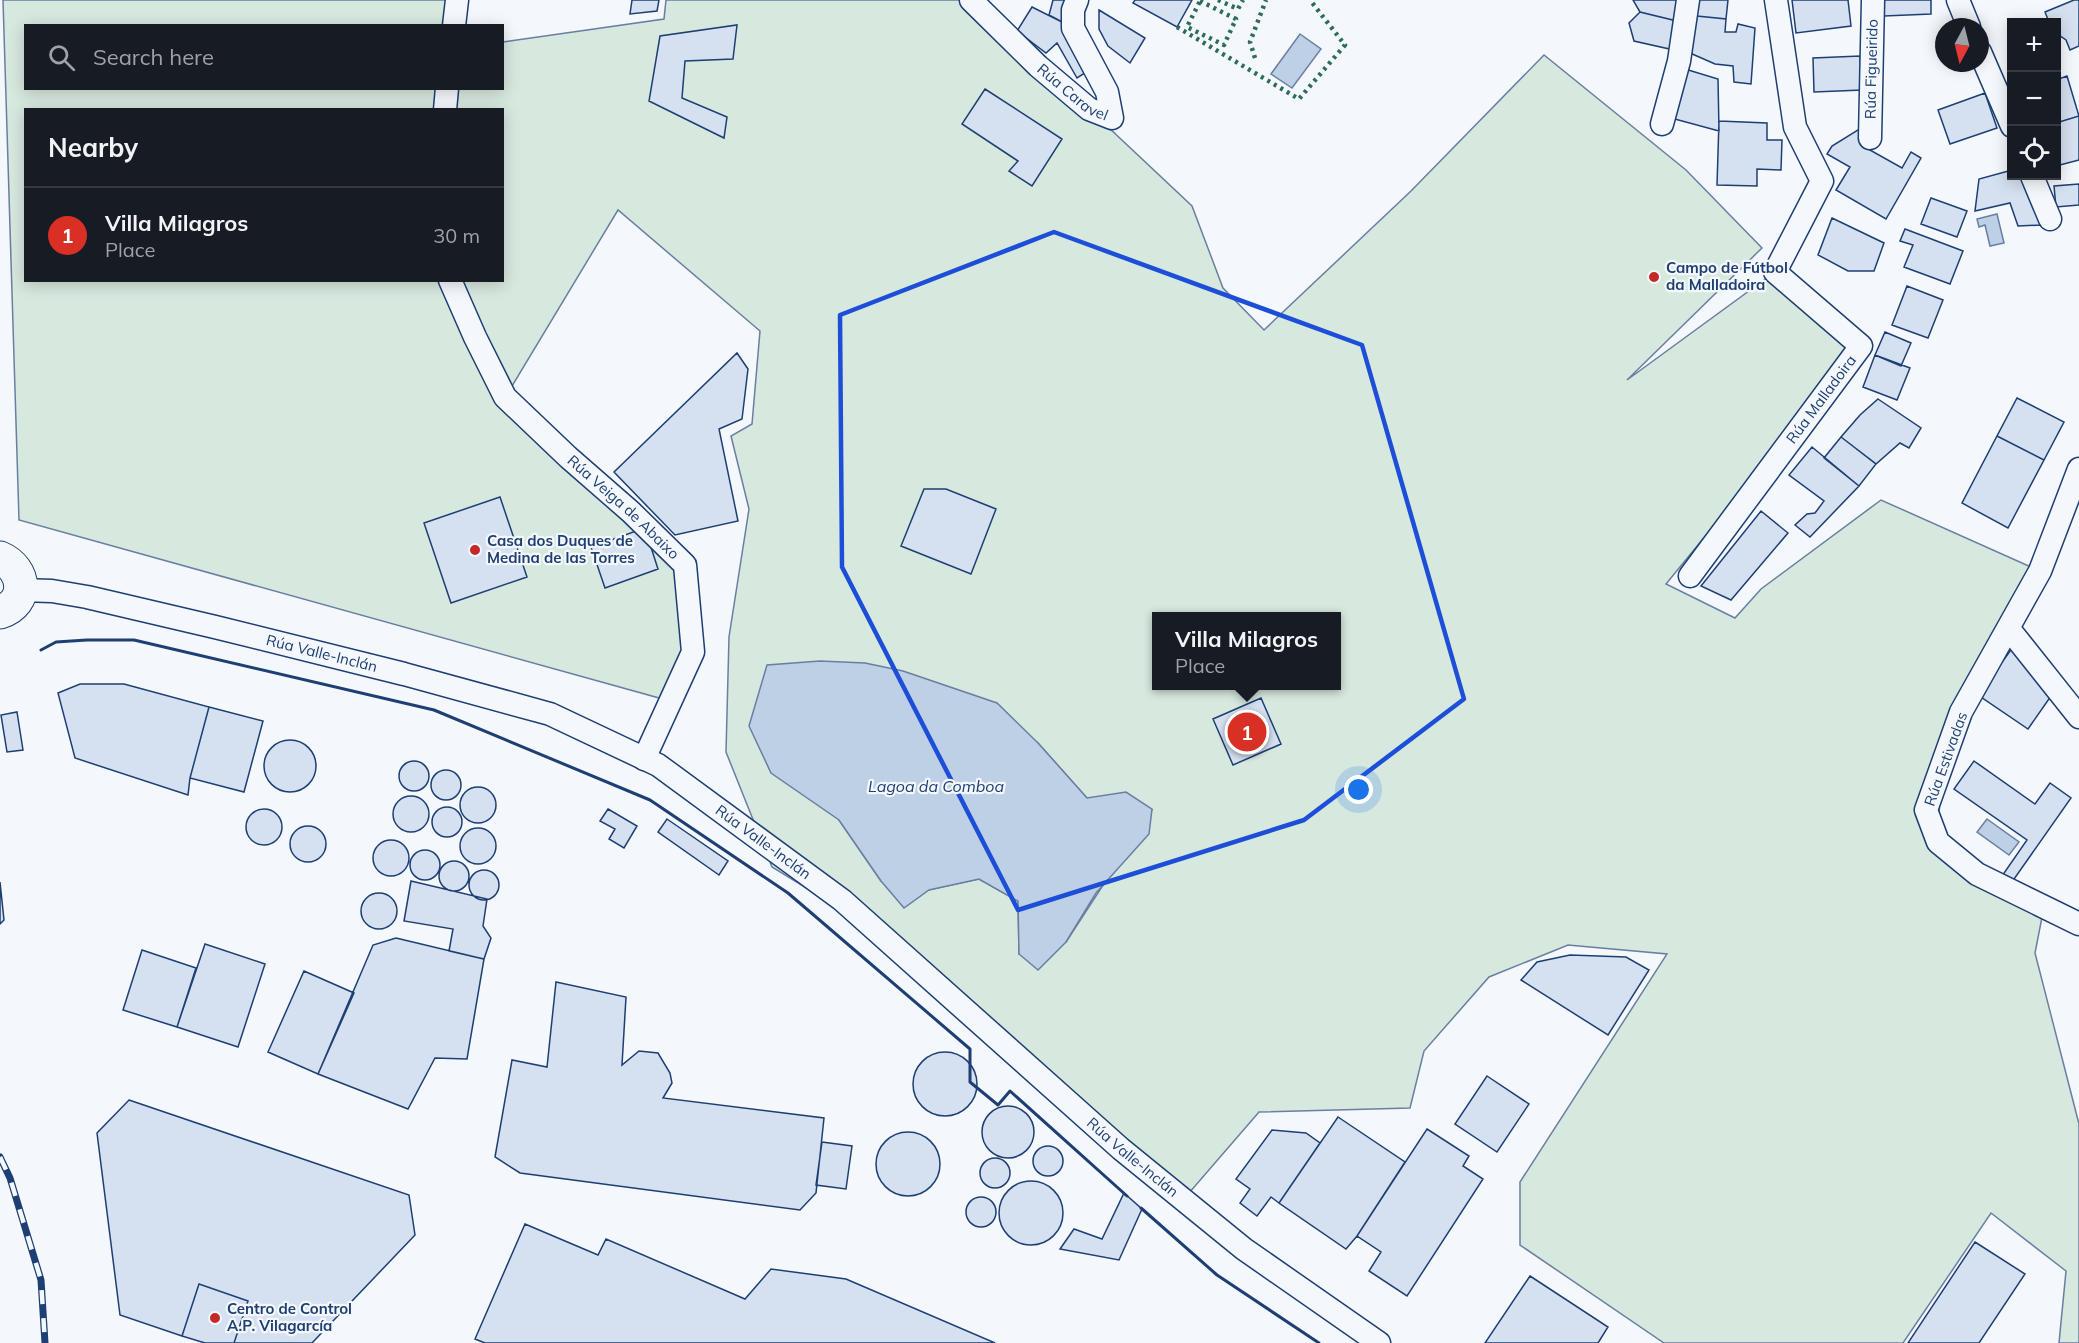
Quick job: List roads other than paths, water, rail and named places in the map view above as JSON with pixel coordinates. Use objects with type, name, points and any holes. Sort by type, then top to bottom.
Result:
[{"type":"highway","points":[[2,555],[19,576],[10,601]]},
{"type":"street","points":[[454,24],[457,0]]},
{"type":"street","name":"Rúa Caravel","points":[[971,0],[1063,88],[1089,109],[1112,118],[1107,92],[1073,28],[1073,10],[1077,0]]},
{"type":"street","points":[[1662,124],[1678,61],[1688,0]]},
{"type":"street","name":"Rúa Malladoira","points":[[1690,576],[1861,346],[1775,272],[1822,181],[1795,127],[1776,0]]},
{"type":"street","name":"Rúa Figueirido","points":[[1870,138],[1873,0]]},
{"type":"street","points":[[1958,0],[1966,18]]},
{"type":"street","points":[[1989,72],[2007,114]]},
{"type":"street","points":[[445,108],[447,90]]},
{"type":"street","points":[[2034,180],[2050,219]]},
{"type":"street","name":"Rúa Veiga de Abaixo","points":[[451,282],[505,397],[568,457],[631,512],[685,565],[693,652],[644,759]]},
{"type":"street","name":"Rúa Estivadas","points":[[2079,469],[2040,571],[1961,712],[1926,810],[1938,842],[1977,874],[2079,924]]},
{"type":"street","name":"Rúa Valle-Inclán","points":[[10,601],[52,591],[87,597],[404,674],[550,714],[658,765],[842,900],[1122,1149],[1244,1250],[1379,1343]]},
{"type":"street","points":[[2009,629],[2079,717]]},
{"type":"water","points":[[1300,34],[1321,49],[1292,88],[1271,74]]},
{"type":"water","points":[[1997,214],[2004,243],[1990,246],[1985,225],[1979,227],[1977,219]]},
{"type":"water","name":"Lagoa da Comboa","points":[[820,661],[865,663],[903,671],[997,703],[1038,743],[1087,798],[1126,792],[1152,809],[1149,834],[1096,893],[1066,942],[1038,970],[1019,954],[1018,901],[979,879],[929,890],[904,908],[881,881],[839,820],[771,773],[749,726],[767,665]]},
{"type":"water","points":[[1987,819],[2019,842],[2009,855],[1977,832]]},
{"type":"railway","points":[[0,1157],[10,1178],[41,1280],[45,1343]]},
{"type":"place","name":"Campo de Fútbol da Malladoira","points":[[1654,277]]},
{"type":"place","name":"Casa dos Duques de Medina de las Torres","points":[[475,550]]},
{"type":"place","name":"Villa Milagros","points":[[1247,732]]},
{"type":"place","name":"Centro de Control A.P. Vilagarcía","points":[[215,1318]]}]
